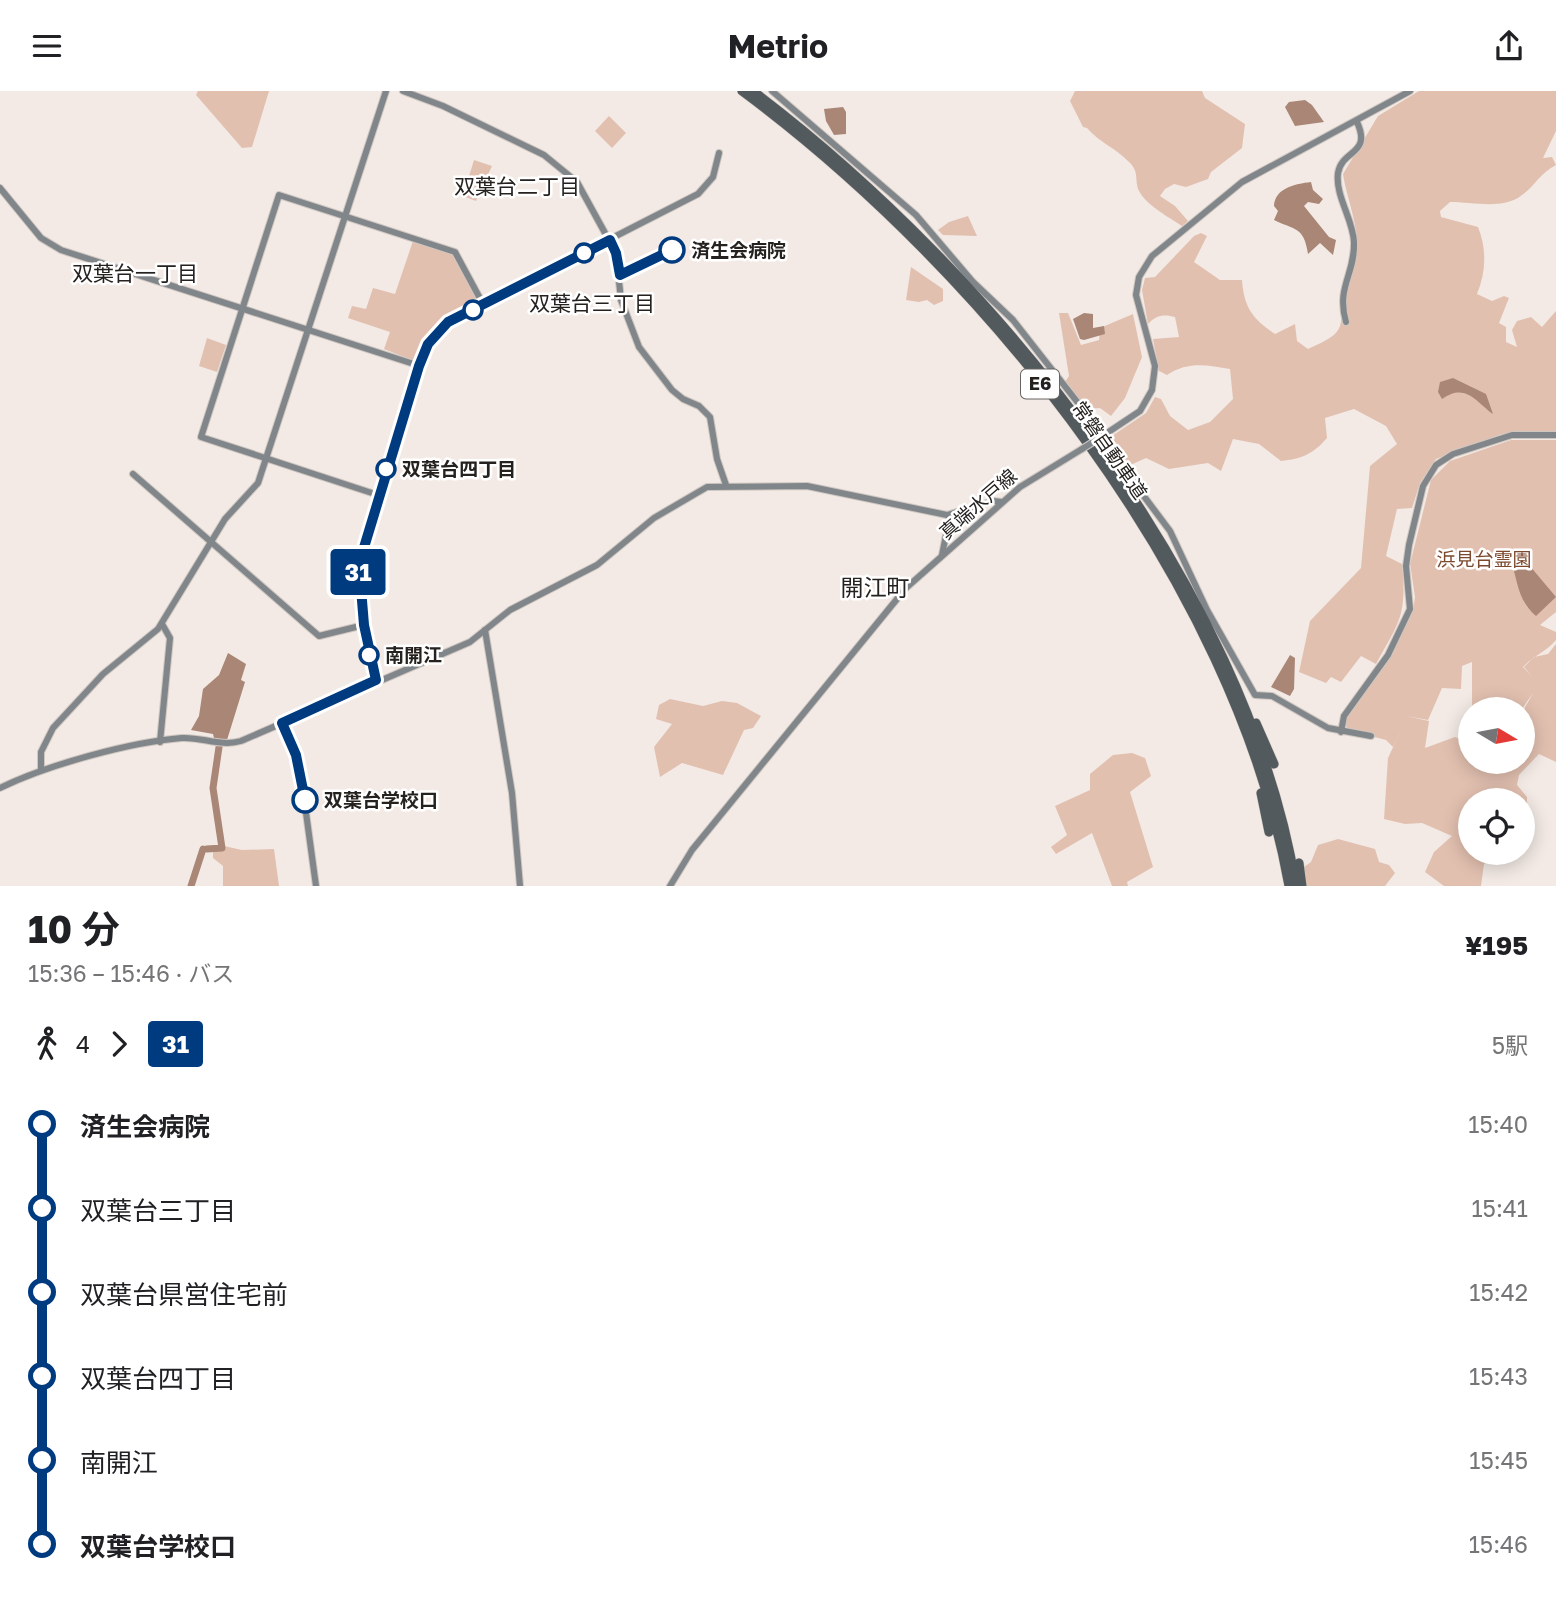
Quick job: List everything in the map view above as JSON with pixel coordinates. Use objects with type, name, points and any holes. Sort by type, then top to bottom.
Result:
[{"type":"highway","name":"常磐自動車道","points":[[742,91],[813,149],[890,218],[978,310],[1055,404],[1123,498],[1165,563],[1208,643],[1251,744],[1271,805],[1289,886]]},
{"type":"highway","name":"常磐自動車道","points":[[753,91],[896,214],[958,278],[1033,365],[1130,495],[1192,597],[1234,682],[1271,782],[1296,886]]},
{"type":"highway","points":[[1234,682],[1245,698],[1274,764]]},
{"type":"highway","points":[[1251,744],[1269,832]]},
{"type":"highway","points":[[1299,863],[1302,886]]},
{"type":"street","points":[[41,770],[41,752],[53,728],[103,674],[148,639],[162,624],[228,515],[256,488],[386,91]]},
{"type":"street","points":[[403,91],[443,106],[558,164],[583,191],[610,240],[620,265],[621,300],[639,347],[672,390],[683,400],[699,406],[710,417],[717,459],[726,485]]},
{"type":"street","points":[[772,91],[916,215],[973,282],[1013,320],[1170,531],[1207,610],[1255,695],[1272,696],[1321,725],[1341,732],[1371,736]]},
{"type":"street","name":"真端水戸線","points":[[670,886],[692,851],[887,609],[1022,485],[1101,438],[1140,411],[1152,390],[1154,366],[1136,295],[1139,277],[1148,262],[1232,189],[1410,91]]},
{"type":"street","points":[[1346,322],[1341,300],[1351,268],[1354,245],[1337,177],[1343,162],[1359,148],[1362,140],[1357,122]]},
{"type":"street","points":[[376,680],[364,625],[359,564],[378,495],[428,344],[439,329],[698,194],[713,177],[719,153]]},
{"type":"street","points":[[0,188],[50,245],[419,366]]},
{"type":"street","points":[[378,495],[200,436],[279,195],[456,252],[483,305]]},
{"type":"street","points":[[1341,732],[1344,716],[1388,655],[1410,609],[1406,566],[1409,545],[1423,486],[1436,465],[1454,454],[1512,435],[1556,435]]},
{"type":"street","points":[[133,474],[319,636],[364,625]]},
{"type":"street","points":[[0,788],[41,770],[160,742],[184,738],[229,744],[282,723],[376,680],[470,642],[518,605],[597,565],[654,518],[707,487],[807,486],[950,515],[990,502],[1002,502]]},
{"type":"street","points":[[941,557],[950,515]]},
{"type":"street","points":[[160,742],[170,638],[162,624]]},
{"type":"street","points":[[485,630],[512,793],[520,886]]},
{"type":"street","points":[[282,723],[294,749],[301,776],[316,886]]},
{"type":"green space","points":[[198,91],[269,91],[252,147],[242,148],[196,95]]},
{"type":"green space","points":[[1075,91],[1202,91],[1205,98],[1245,124],[1242,148],[1211,172],[1208,179],[1186,187],[1174,184],[1165,189],[1160,196],[1175,206],[1188,221],[1182,226],[1147,202],[1139,191],[1136,173],[1129,162],[1083,127],[1070,101]]},
{"type":"green space","points":[[1419,91],[1556,91],[1556,131],[1543,158],[1552,157],[1556,165],[1515,200],[1497,204],[1450,202],[1440,211],[1441,217],[1478,227],[1484,261],[1477,294],[1492,301],[1504,296],[1509,298],[1499,323],[1506,327],[1506,342],[1517,347],[1512,330],[1517,321],[1531,317],[1542,327],[1556,311],[1556,431],[1502,434],[1436,459],[1420,483],[1412,508],[1397,509],[1386,556],[1402,564],[1402,607],[1396,627],[1376,664],[1361,656],[1341,682],[1331,677],[1326,683],[1299,672],[1310,621],[1361,568],[1370,466],[1397,444],[1386,426],[1354,409],[1325,418],[1327,438],[1322,443],[1307,455],[1281,461],[1259,444],[1233,439],[1221,471],[1208,463],[1169,469],[1146,458],[1126,467],[1109,438],[1146,413],[1155,397],[1161,399],[1170,416],[1188,430],[1210,422],[1233,399],[1230,369],[1198,365],[1167,375],[1159,371],[1153,339],[1179,337],[1175,317],[1160,316],[1148,324],[1142,290],[1145,278],[1155,277],[1194,236],[1201,233],[1207,236],[1194,262],[1220,280],[1242,280],[1251,312],[1275,334],[1295,324],[1297,341],[1308,349],[1336,333],[1341,322],[1345,291],[1356,257],[1357,244],[1356,228],[1343,174],[1378,116]]},
{"type":"green space","points":[[609,116],[626,133],[612,148],[595,131]]},
{"type":"green space","points":[[474,160],[492,166],[476,201],[463,196]]},
{"type":"green space","points":[[968,216],[977,236],[943,235],[938,230],[949,222]]},
{"type":"green space","points":[[413,241],[453,255],[478,302],[440,325],[429,338],[419,360],[414,361],[384,349],[390,332],[348,318],[352,306],[366,309],[373,288],[395,294]]},
{"type":"green space","points":[[911,267],[943,289],[943,301],[934,305],[927,300],[906,300]]},
{"type":"green space","points":[[1059,313],[1068,313],[1081,345],[1099,340],[1100,328],[1133,314],[1142,357],[1125,398],[1111,416],[1100,408],[1086,409],[1065,382],[1069,376]]},
{"type":"green space","points":[[207,338],[226,345],[217,372],[199,366]]},
{"type":"green space","name":"浜見台霊園","points":[[1511,440],[1556,440],[1556,612],[1540,625],[1556,632],[1556,640],[1535,657],[1548,654],[1556,644],[1556,762],[1539,754],[1535,758],[1535,697],[1531,697],[1533,693],[1530,697],[1472,697],[1472,662],[1462,666],[1461,689],[1442,688],[1428,720],[1406,716],[1429,721],[1425,748],[1458,738],[1458,774],[1520,774],[1517,785],[1520,788],[1458,788],[1458,865],[1484,865],[1481,886],[1444,886],[1425,872],[1434,852],[1452,836],[1422,823],[1405,824],[1384,819],[1388,758],[1403,726],[1393,747],[1386,740],[1348,730],[1344,721],[1388,656],[1413,611],[1415,597],[1410,564],[1431,480],[1450,461]]},
{"type":"green space","points":[[670,699],[703,706],[722,701],[737,703],[761,716],[753,728],[744,730],[723,775],[682,763],[660,777],[654,747],[672,724],[656,719],[659,705]]},
{"type":"green space","points":[[1132,753],[1145,758],[1151,776],[1130,792],[1153,867],[1127,882],[1128,886],[1112,886],[1092,833],[1056,854],[1051,847],[1067,835],[1055,806],[1090,790],[1090,774],[1113,755]]},
{"type":"green space","points":[[1338,839],[1375,849],[1379,862],[1389,865],[1395,873],[1385,886],[1306,886],[1304,867],[1311,862],[1318,845]]},
{"type":"green space","points":[[224,846],[242,850],[274,849],[279,886],[223,886],[223,866],[213,858],[213,850],[223,851]]},
{"type":"shaded area","points":[[1305,100],[1324,122],[1295,126],[1285,107],[1289,102]]},
{"type":"shaded area","points":[[843,107],[846,112],[846,134],[834,135],[826,121],[824,109]]},
{"type":"shaded area","points":[[1311,182],[1313,190],[1323,199],[1319,204],[1308,202],[1304,206],[1329,237],[1336,240],[1333,255],[1320,243],[1308,254],[1304,238],[1297,230],[1274,220],[1278,211],[1274,206],[1278,195],[1293,186]]},
{"type":"shaded area","points":[[1084,313],[1093,314],[1093,328],[1104,326],[1105,334],[1080,339],[1073,319]]},
{"type":"shaded area","points":[[1453,378],[1486,394],[1493,414],[1476,399],[1464,393],[1450,394],[1442,399],[1438,392],[1440,382]]},
{"type":"shaded area","points":[[1518,552],[1556,597],[1536,616],[1521,596],[1510,559]]},
{"type":"shaded area","points":[[228,653],[246,664],[241,680],[245,682],[227,740],[191,730],[199,716],[203,689],[219,675]]},
{"type":"shaded area","points":[[1290,655],[1295,658],[1294,689],[1290,696],[1271,687]]},
{"type":"waterway","points":[[207,849],[222,848],[213,788],[219,747]]},
{"type":"waterway","points":[[191,886],[203,849]]},
{"type":"bus line","name":"31","points":[[305,800],[296,755],[282,723],[376,680],[359,590],[360,555],[419,366],[432,337],[448,322],[610,240],[620,265],[620,275],[672,250]]},
{"type":"place","name":"済生会病院","points":[[672,250]]},
{"type":"place","name":"双葉台四丁目","points":[[386,469]]},
{"type":"place","name":"南開江","points":[[369,655]]},
{"type":"place","name":"双葉台学校口","points":[[305,800]]},
{"type":"district","name":"双葉台二丁目","points":[[517,187]]},
{"type":"district","name":"双葉台一丁目","points":[[135,274]]},
{"type":"district","name":"双葉台三丁目","points":[[592,304]]},
{"type":"district","name":"開江町","points":[[875,588]]}]
